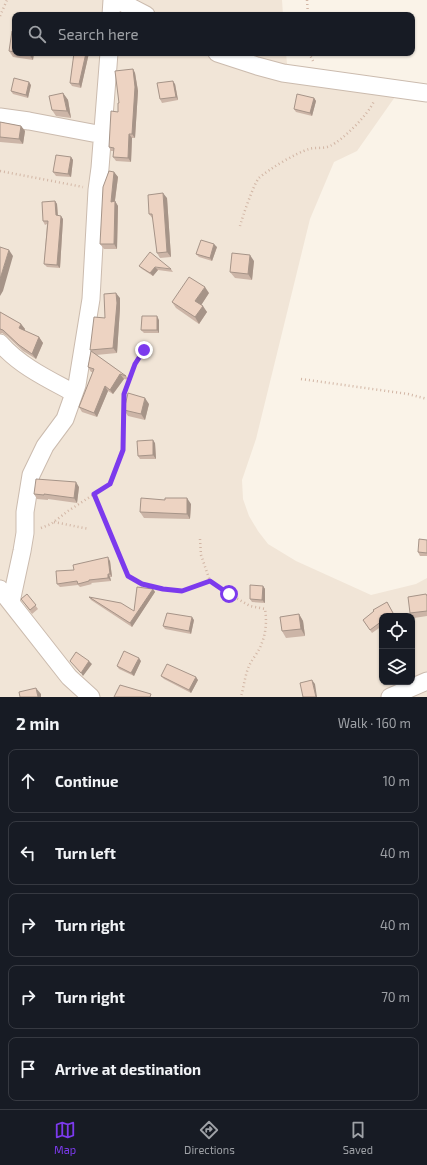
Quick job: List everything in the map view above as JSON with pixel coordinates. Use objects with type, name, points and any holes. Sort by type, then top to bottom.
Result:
[{"type":"street","points":[[111,12],[112,0]]},
{"type":"street","points":[[117,0],[140,12]]},
{"type":"street","points":[[11,602],[25,533],[25,512],[31,475],[45,446],[65,419],[77,385],[91,299],[97,190],[109,56]]},
{"type":"street","points":[[226,56],[283,73],[427,93]]},
{"type":"street","points":[[0,117],[103,135]]},
{"type":"street","points":[[0,343],[18,360],[74,393]]},
{"type":"street","points":[[0,590],[69,677],[91,697]]},
{"type":"street","points":[[390,697],[427,680]]},
{"type":"path","points":[[0,16],[7,0]]},
{"type":"path","points":[[307,0],[308,12]]},
{"type":"path","points":[[240,226],[258,179],[286,160],[301,153],[310,149],[321,149],[331,146],[363,118],[370,110],[375,100],[388,87]]},
{"type":"path","points":[[0,171],[97,190]]},
{"type":"path","points":[[25,533],[51,524],[110,484],[123,450],[124,394],[135,364],[144,350]]},
{"type":"path","points":[[302,379],[408,394],[427,399]]},
{"type":"path","points":[[94,494],[128,576],[142,584],[163,589],[182,591],[210,581]]},
{"type":"path","points":[[54,522],[89,529]]},
{"type":"path","points":[[200,539],[201,554],[210,581],[250,606],[265,609],[267,620],[261,647],[249,664],[241,697]]},
{"type":"shaded area","points":[[0,0],[282,0],[283,12],[12,12],[12,56],[286,56],[288,75],[397,94],[357,151],[334,162],[310,219],[256,439],[242,480],[243,499],[249,516],[268,544],[296,561],[371,595],[416,584],[427,578],[427,697],[0,697]]},
{"type":"building","points":[[12,31],[12,52],[9,51]]},
{"type":"building","points":[[74,56],[85,56],[79,84],[70,83]]},
{"type":"building","points":[[133,69],[135,87],[132,134],[129,134],[128,158],[113,157],[114,148],[109,147],[111,111],[118,112],[119,103],[115,71]]},
{"type":"building","points":[[14,78],[29,82],[26,95],[11,91]]},
{"type":"building","points":[[173,81],[176,97],[160,99],[157,83]]},
{"type":"building","points":[[63,93],[67,111],[52,110],[49,96]]},
{"type":"building","points":[[297,94],[314,98],[310,113],[294,109]]},
{"type":"building","points":[[0,122],[21,126],[19,139],[0,137]]},
{"type":"building","points":[[56,155],[71,157],[68,174],[53,172]]},
{"type":"building","points":[[109,171],[114,172],[111,202],[115,201],[114,244],[100,244],[103,187]]},
{"type":"building","points":[[163,193],[167,252],[157,253],[152,214],[149,214],[148,195]]},
{"type":"building","points":[[55,201],[56,215],[61,216],[57,265],[44,264],[48,221],[43,221],[42,202]]},
{"type":"building","points":[[201,240],[214,244],[210,258],[196,254]]},
{"type":"building","points":[[0,247],[9,250],[0,279]]},
{"type":"building","points":[[150,252],[171,269],[155,267],[150,273],[139,266]]},
{"type":"building","points":[[232,253],[250,255],[248,274],[230,272]]},
{"type":"building","points":[[189,277],[205,287],[195,301],[203,306],[195,317],[172,302]]},
{"type":"building","points":[[116,293],[117,303],[113,348],[90,350],[94,317],[105,318],[104,294]]},
{"type":"building","points":[[0,312],[21,324],[19,328],[39,337],[32,354],[0,329]]},
{"type":"building","points":[[142,316],[157,316],[157,330],[141,330]]},
{"type":"building","points":[[91,351],[126,376],[120,374],[110,390],[105,386],[94,413],[79,407],[94,369],[88,367]]},
{"type":"building","points":[[128,393],[145,398],[141,414],[124,410]]},
{"type":"building","points":[[153,440],[153,455],[138,456],[137,441]]},
{"type":"building","points":[[36,479],[76,482],[74,498],[34,494]]},
{"type":"building","points":[[141,498],[165,500],[165,498],[187,498],[187,514],[140,512]]},
{"type":"building","points":[[419,539],[427,540],[427,553],[418,552]]},
{"type":"building","points":[[108,557],[110,574],[108,574],[108,578],[89,580],[78,584],[77,581],[57,584],[56,571],[74,570],[73,565]]},
{"type":"building","points":[[250,585],[263,586],[262,600],[250,599]]},
{"type":"building","points":[[137,587],[153,589],[130,623],[89,597],[121,603],[134,611]]},
{"type":"building","points":[[27,594],[36,605],[30,610],[21,599]]},
{"type":"building","points":[[426,594],[427,611],[410,613],[408,597]]},
{"type":"building","points":[[387,602],[393,613],[379,613],[379,623],[370,630],[363,620],[374,611],[373,610]]},
{"type":"building","points":[[167,613],[192,617],[189,631],[163,626]]},
{"type":"building","points":[[299,614],[301,629],[282,631],[280,617]]},
{"type":"building","points":[[124,651],[139,658],[131,673],[117,666]]},
{"type":"building","points":[[76,652],[89,661],[81,673],[70,661]]},
{"type":"building","points":[[167,664],[196,677],[189,690],[161,676]]},
{"type":"building","points":[[312,680],[316,697],[303,697],[300,683]]},
{"type":"building","points":[[120,685],[151,694],[150,697],[114,697]]},
{"type":"building","points":[[36,688],[38,697],[20,697],[19,692]]},
{"type":"route","points":[[144,350],[135,364],[124,394],[123,450],[110,484],[94,494],[128,576],[142,584],[163,589],[182,591],[210,581],[229,594]]}]
